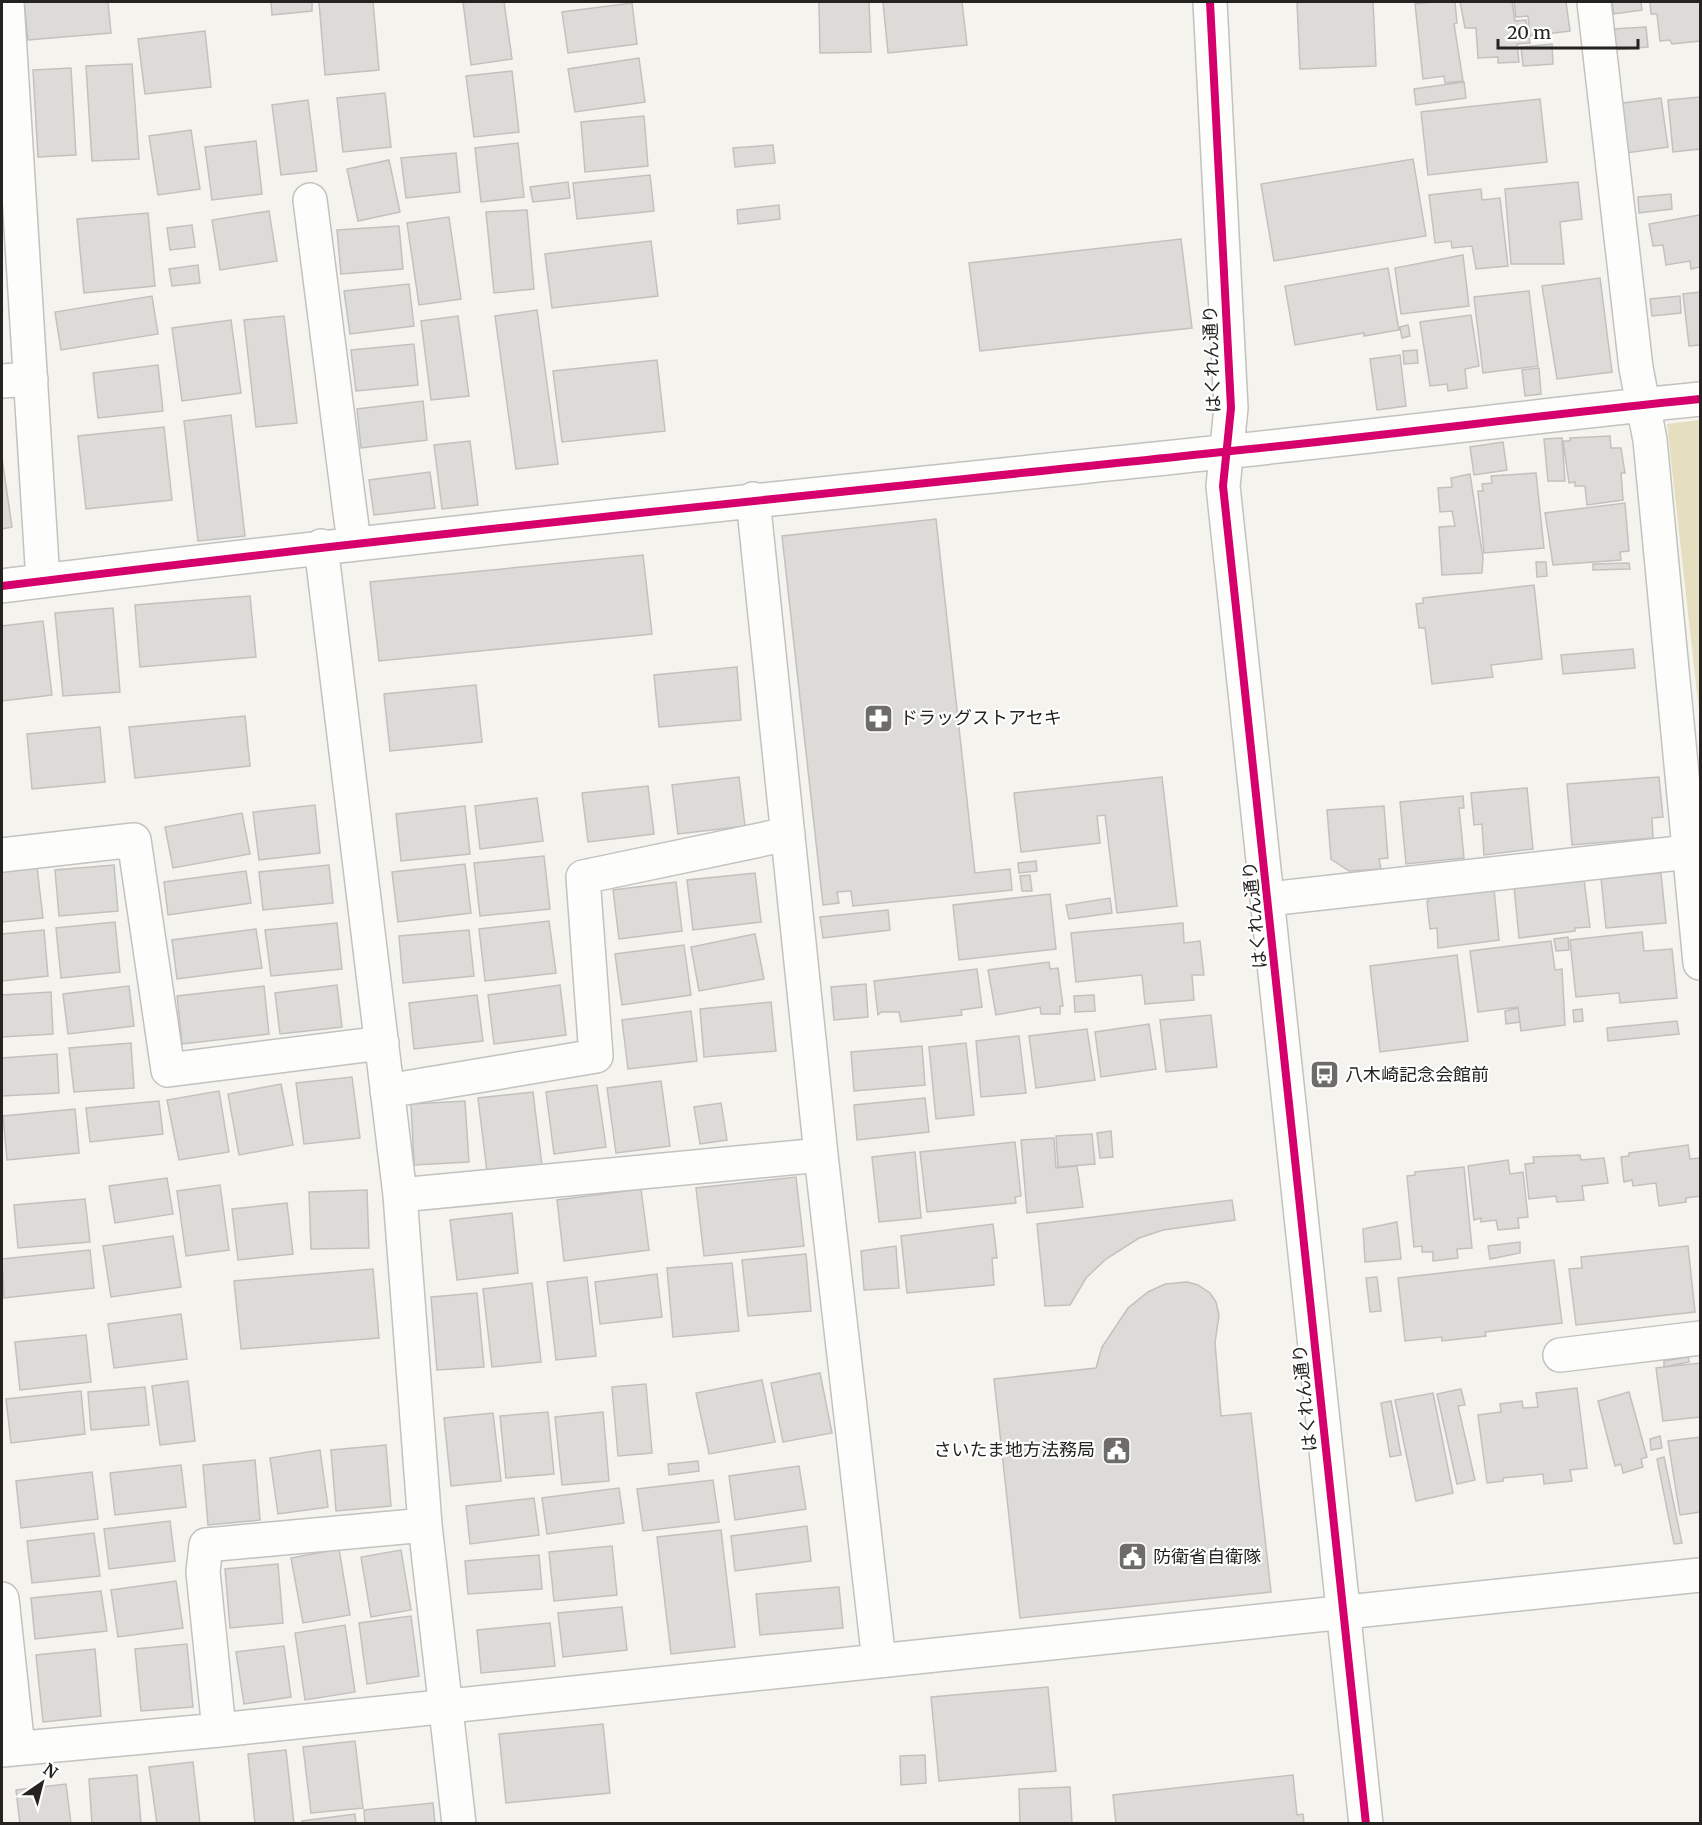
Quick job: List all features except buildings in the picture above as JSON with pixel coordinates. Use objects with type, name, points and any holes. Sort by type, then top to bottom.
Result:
[{"type":"street","points":[[7,2],[16,380],[43,581]]},
{"type":"street","name":"はくれん通り","points":[[1210,2],[1231,408],[1223,486],[1366,1824]]},
{"type":"street","points":[[1594,2],[1643,405],[1650,440],[1691,791],[1688,852],[1701,963]]},
{"type":"street","points":[[310,200],[354,543]]},
{"type":"street","points":[[2,586],[321,546],[753,499],[1225,452],[1701,399]]},
{"type":"street","points":[[753,499],[820,1155],[879,1660]]},
{"type":"street","points":[[321,546],[400,1195],[424,1525],[443,1706],[459,1824]]},
{"type":"street","points":[[387,1091],[596,1056],[583,877],[788,834]]},
{"type":"street","points":[[2,855],[134,840],[168,1070],[382,1043]]},
{"type":"street","points":[[1268,899],[1688,852]]},
{"type":"street","points":[[400,1195],[820,1155]]},
{"type":"street","points":[[1560,1355],[1701,1338]]},
{"type":"street","points":[[219,1730],[203,1572],[206,1545],[424,1525]]},
{"type":"street","points":[[2,1599],[10,1749],[219,1730],[1342,1610],[1701,1575]]},
{"type":"shaded area","points":[[1700,420],[1700,720],[1667,424]]},
{"type":"cycle path","points":[[1210,2],[1231,408],[1223,486],[1366,1824]]},
{"type":"cycle path","points":[[2,586],[459,533],[1282,446],[1700,399]]},
{"type":"place","name":"ドラッグストアセキ","points":[[879,718]]},
{"type":"place","name":"八木崎記念会館前","points":[[1324,1075]]},
{"type":"place","name":"さいたま地方法務局","points":[[1116,1450]]},
{"type":"place","name":"防衛省自衛隊","points":[[1132,1557]]}]
